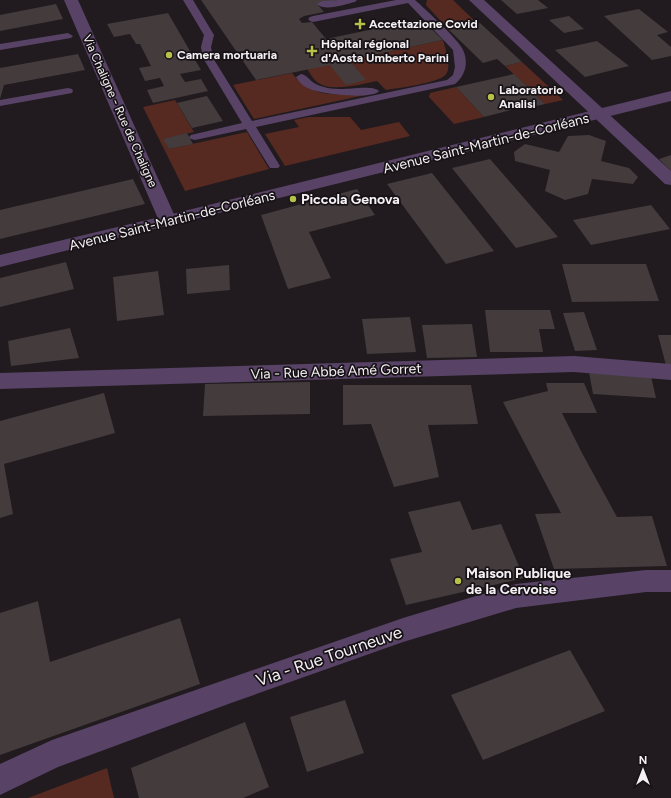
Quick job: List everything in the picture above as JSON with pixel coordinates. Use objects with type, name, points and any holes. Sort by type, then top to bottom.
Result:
[{"type":"street","name":"Via Chaligne - Rue de Chaligne","points":[[71,0],[168,221]]},
{"type":"street","points":[[476,0],[671,180]]},
{"type":"street","name":"Avenue Saint-Martin-de-Corléans","points":[[0,261],[600,115],[671,96]]},
{"type":"street","name":"Via - Rue Abbé Amé Gorret","points":[[0,381],[574,364],[671,372]]},
{"type":"street","name":"Via - Rue Tourneuve","points":[[0,780],[52,755],[231,690],[410,628],[516,596],[646,582],[671,581]]},
{"type":"lane","points":[[188,0],[209,35],[206,47],[208,58],[274,166]]},
{"type":"lane","points":[[322,4],[332,4],[352,0]]},
{"type":"lane","points":[[195,137],[451,82],[457,78],[459,73],[461,59],[458,49],[410,0],[313,19]]},
{"type":"lane","points":[[0,47],[68,36]]},
{"type":"lane","points":[[301,77],[312,87],[325,91],[375,91],[390,95]]},
{"type":"lane","points":[[0,103],[68,91]]},
{"type":"shaded area","points":[[427,0],[453,0],[478,24],[449,30],[426,5]]},
{"type":"shaded area","points":[[443,40],[448,62],[448,71],[436,80],[418,85],[386,90],[377,81],[355,86],[330,87],[317,82],[307,69]]},
{"type":"shaded area","points":[[522,62],[563,100],[545,104],[505,66]]},
{"type":"shaded area","points":[[292,73],[307,87],[316,91],[333,94],[364,93],[365,95],[254,119],[233,85]]},
{"type":"shaded area","points":[[456,87],[484,117],[454,124],[429,97],[430,93]]},
{"type":"shaded area","points":[[175,100],[194,132],[164,139],[169,149],[247,132],[269,169],[185,191],[143,107]]},
{"type":"shaded area","points":[[309,117],[350,117],[361,130],[399,122],[410,136],[285,166],[265,134],[299,127],[294,120]]},
{"type":"shaded area","points":[[107,768],[114,798],[28,798]]},
{"type":"building","points":[[201,0],[334,0],[335,1],[318,5],[324,12],[304,16],[299,19],[302,23],[312,22],[326,39],[421,19],[443,40],[349,60],[366,80],[346,85],[330,65],[256,80]]},
{"type":"building","points":[[501,0],[538,0],[548,8],[517,14]]},
{"type":"building","points":[[56,4],[63,19],[0,31],[0,15]]},
{"type":"building","points":[[639,9],[668,32],[657,35],[671,47],[671,56],[652,60],[604,16]]},
{"type":"building","name":"Camera mortuaria","points":[[168,13],[201,70],[180,74],[185,82],[201,79],[208,91],[153,103],[147,90],[164,86],[160,78],[145,81],[139,68],[151,66],[140,44],[136,44],[130,34],[114,37],[107,24]]},
{"type":"building","points":[[569,16],[584,29],[564,33],[549,20]]},
{"type":"building","points":[[480,23],[522,62],[505,66],[497,59],[483,63],[449,30]]},
{"type":"building","points":[[597,41],[629,66],[585,77],[555,50]]},
{"type":"building","points":[[78,54],[85,70],[4,85],[0,99],[0,68]]},
{"type":"building","name":"Laboratorio Analisi","points":[[514,74],[545,104],[528,108],[526,106],[484,117],[456,87]]},
{"type":"building","points":[[207,96],[223,121],[192,128],[177,103]]},
{"type":"building","points":[[187,133],[193,144],[169,149],[163,139]]},
{"type":"building","points":[[589,135],[606,141],[601,161],[629,168],[638,177],[633,184],[592,179],[588,194],[565,200],[545,191],[550,170],[515,161],[514,152],[525,144],[559,152],[568,136]]},
{"type":"building","points":[[671,155],[671,171],[659,159]]},
{"type":"building","points":[[490,159],[558,237],[516,248],[452,168]]},
{"type":"building","points":[[432,173],[494,251],[446,264],[387,184]]},
{"type":"building","points":[[133,179],[145,204],[0,239],[0,210]]},
{"type":"building","points":[[357,189],[375,215],[309,232],[331,278],[288,289],[261,215]]},
{"type":"building","points":[[651,205],[670,229],[591,245],[573,220]]},
{"type":"building","points":[[66,262],[74,289],[0,307],[0,278]]},
{"type":"building","points":[[562,264],[646,264],[659,301],[572,302]]},
{"type":"building","points":[[229,265],[230,290],[187,294],[186,269]]},
{"type":"building","points":[[158,271],[164,315],[117,321],[113,277]]},
{"type":"building","points":[[485,310],[550,310],[555,329],[539,329],[543,352],[490,352]]},
{"type":"building","points":[[584,312],[597,350],[575,351],[563,313]]},
{"type":"building","points":[[410,317],[416,352],[367,354],[362,319]]},
{"type":"building","points":[[472,324],[477,357],[427,358],[422,325]]},
{"type":"building","points":[[70,328],[79,358],[11,366],[8,341]]},
{"type":"building","points":[[658,335],[671,335],[671,369],[667,369]]},
{"type":"building","points":[[589,372],[651,376],[656,398],[593,394]]},
{"type":"building","points":[[310,382],[310,414],[203,416],[205,384]]},
{"type":"building","points":[[546,383],[584,383],[597,413],[562,413],[617,517],[652,516],[667,566],[554,569],[535,514],[561,513],[503,402],[548,391]]},
{"type":"building","points":[[343,385],[471,385],[478,424],[428,425],[439,477],[394,487],[371,424],[343,425]]},
{"type":"building","points":[[104,393],[115,433],[4,464],[13,514],[0,518],[0,421]]},
{"type":"building","points":[[460,501],[472,530],[501,524],[524,578],[406,605],[390,559],[422,552],[408,512]]},
{"type":"building","points":[[38,601],[50,662],[180,618],[200,684],[0,755],[0,613]]},
{"type":"building","points":[[570,650],[605,711],[483,760],[451,695]]},
{"type":"building","points":[[345,700],[364,753],[307,772],[290,717]]},
{"type":"building","points":[[245,722],[269,787],[243,798],[139,798],[131,768]]},
{"type":"place","name":"Accettazione Covid","points":[[360,24]]},
{"type":"place","name":"Hôpital régional d'Aosta Umberto Parini","points":[[312,51]]},
{"type":"place","name":"Camera mortuaria","points":[[169,55]]},
{"type":"place","name":"Laboratorio Analisi","points":[[491,97]]},
{"type":"place","name":"Piccola Genova","points":[[293,199]]},
{"type":"place","name":"Maison Publique de la Cervoise","points":[[458,581]]}]
